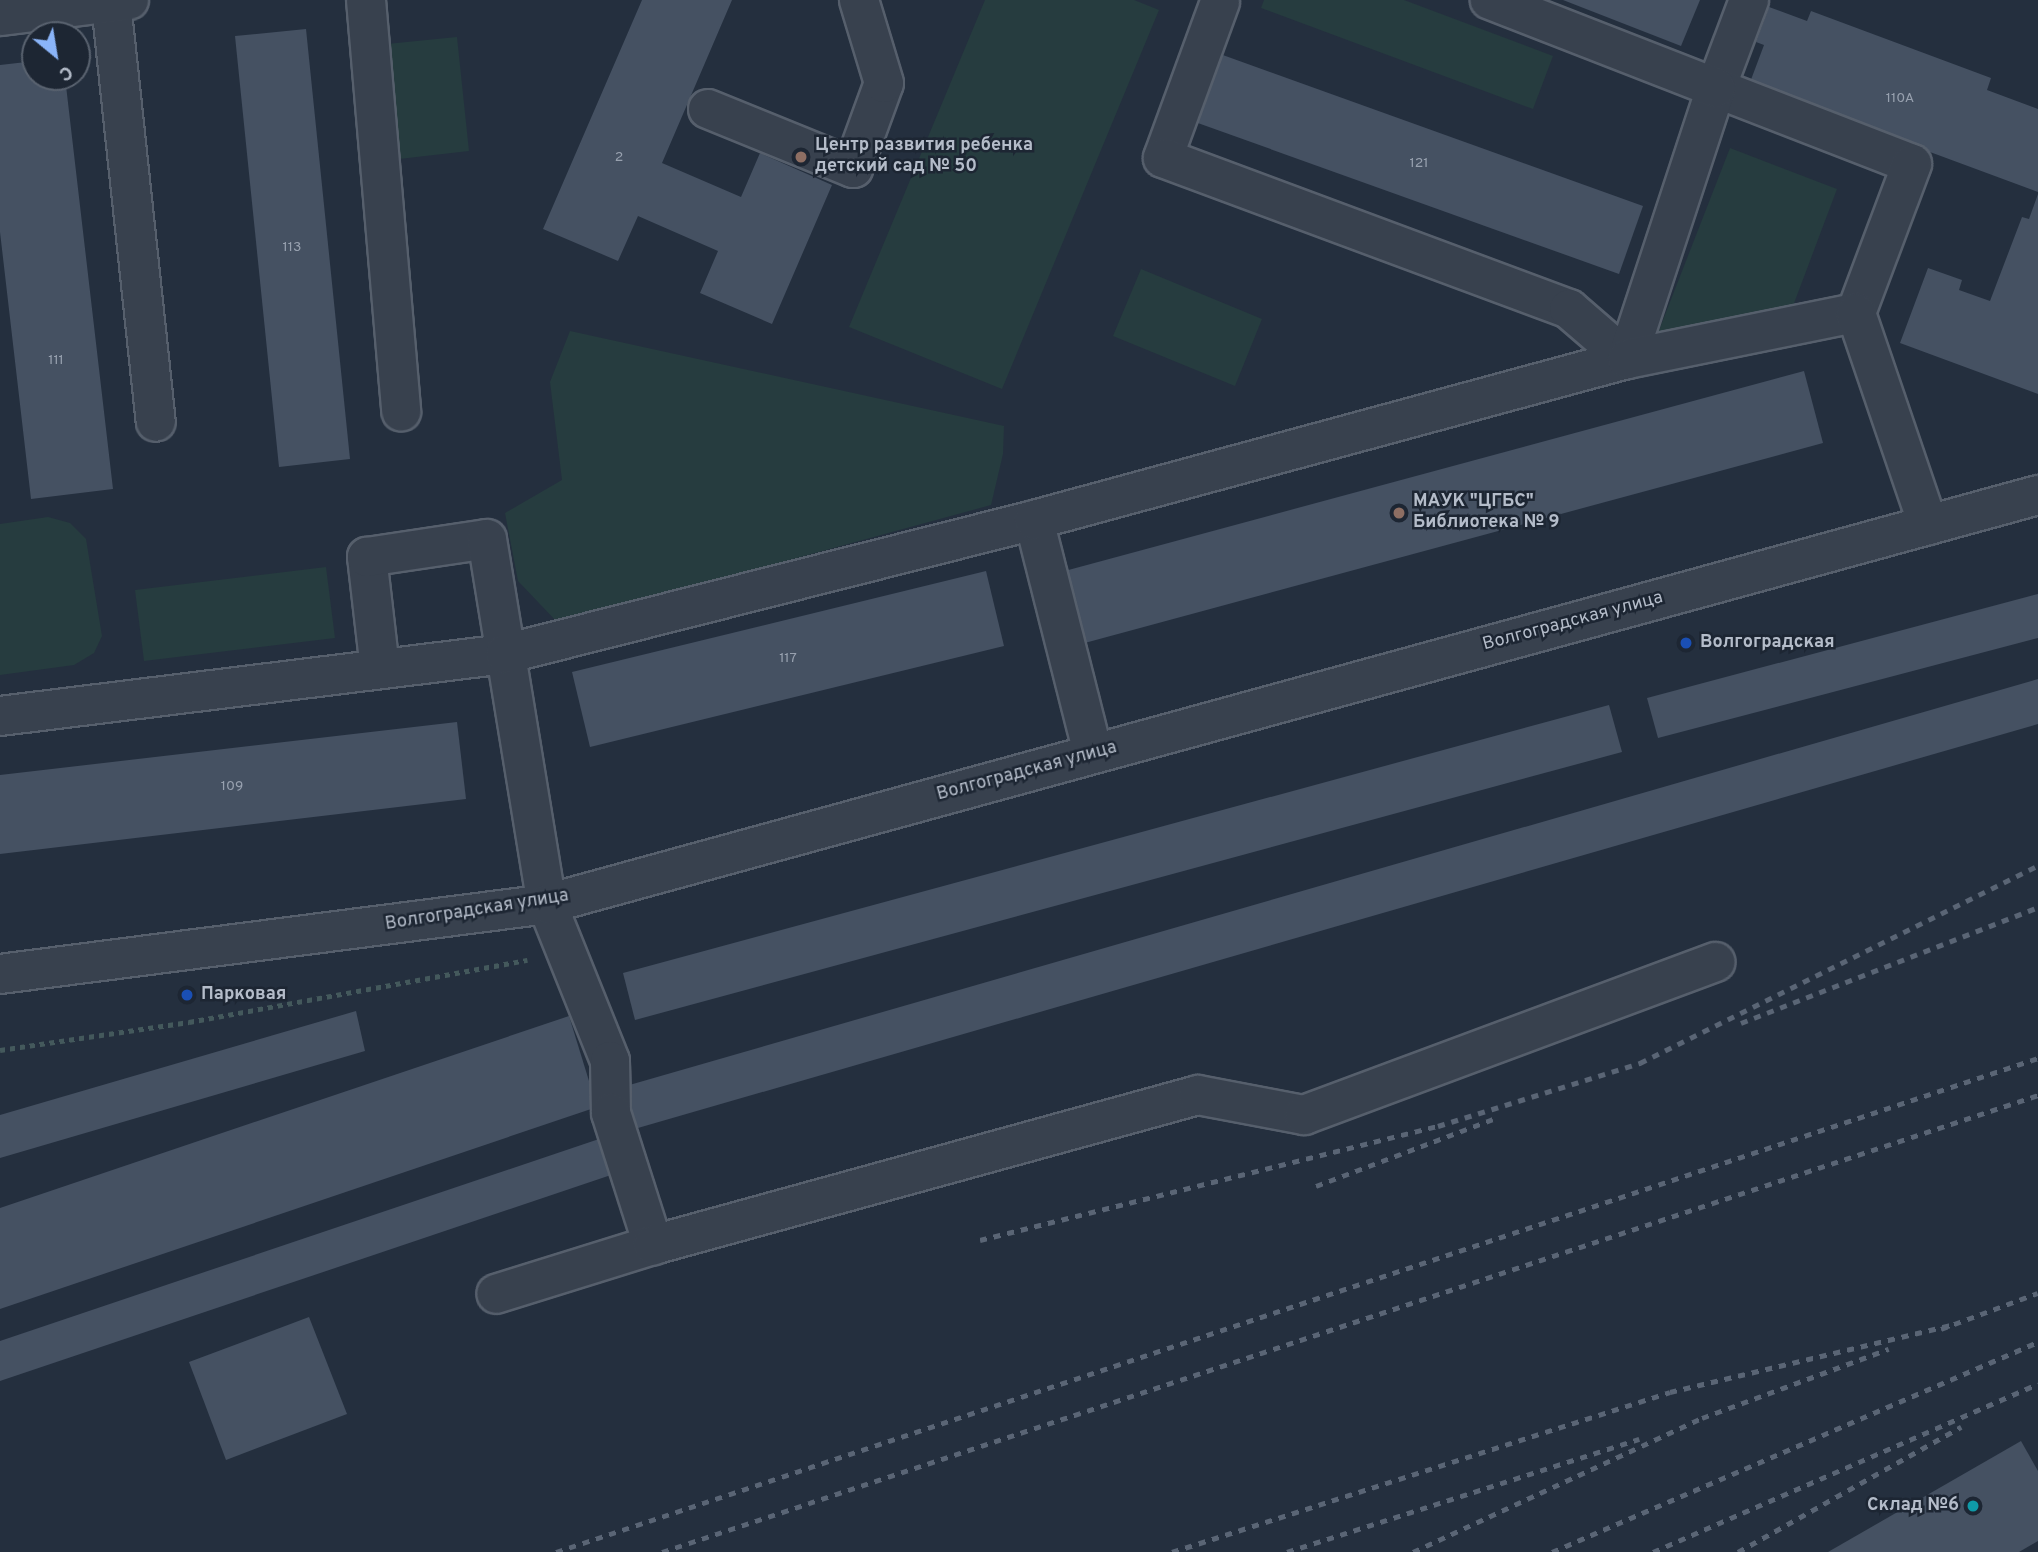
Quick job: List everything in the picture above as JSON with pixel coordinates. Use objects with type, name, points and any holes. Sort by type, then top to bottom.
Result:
[{"type":"street","points":[[366,0],[401,412]]},
{"type":"street","points":[[708,109],[853,168],[884,83],[859,0]]},
{"type":"street","points":[[1490,0],[1912,164],[1856,313],[1928,525]]},
{"type":"street","points":[[1627,359],[1716,88],[1749,0]]},
{"type":"street","points":[[0,16],[120,1],[156,422]]},
{"type":"street","points":[[1220,2],[1163,158],[1569,309],[1627,359]]},
{"type":"street","points":[[0,716],[505,654],[1034,520],[1627,359],[1856,313]]},
{"type":"street","name":"Волгоградская улица","points":[[0,974],[547,904],[2038,495]]},
{"type":"street","points":[[1034,520],[1093,754]]},
{"type":"street","points":[[380,669],[367,557],[487,539],[547,904],[610,1061],[611,1113],[653,1245]]},
{"type":"street","points":[[496,1294],[653,1245],[1198,1095],[1304,1115],[1716,962]]},
{"type":"path","points":[[0,1050],[189,1022],[566,953]]},
{"type":"green space","points":[[985,0],[1134,0],[1159,10],[1002,389],[849,327]]},
{"type":"green space","points":[[1264,0],[1404,0],[1553,56],[1533,109],[1261,8]]},
{"type":"green space","points":[[457,37],[469,151],[399,159],[387,44]]},
{"type":"green space","points":[[1730,148],[1837,189],[1790,314],[1656,338]]},
{"type":"green space","points":[[1141,269],[1262,319],[1235,386],[1113,336]]},
{"type":"green space","points":[[570,331],[1004,426],[1003,454],[991,505],[558,623],[518,581],[505,513],[562,480],[550,382]]},
{"type":"green space","points":[[48,517],[70,523],[86,539],[102,636],[94,653],[74,665],[0,675],[0,524]]},
{"type":"green space","points":[[326,567],[335,638],[144,661],[135,590]]},
{"type":"building","points":[[642,0],[732,0],[662,163],[741,197],[760,153],[832,185],[772,324],[700,293],[718,251],[638,216],[618,261],[543,229]]},
{"type":"building","points":[[1563,0],[1700,0],[1681,46]]},
{"type":"building","points":[[1769,7],[1807,21],[1811,11],[1991,78],[1987,90],[2038,109],[2038,192],[1749,85],[1764,45],[1756,42]]},
{"type":"building","points":[[306,29],[350,459],[279,467],[235,36]]},
{"type":"building","points":[[1220,54],[1643,206],[1619,274],[1195,122]]},
{"type":"building","points":[[21,63],[21,91],[67,91],[113,489],[31,499],[0,232],[0,65]]},
{"type":"building","points":[[2038,194],[2038,394],[1900,343],[1928,268],[1962,280],[1959,290],[1990,301],[2022,217],[2029,219]]},
{"type":"building","points":[[1804,371],[1823,443],[1081,644],[1061,572]]},
{"type":"building","points":[[986,571],[1004,646],[590,747],[572,672]]},
{"type":"building","points":[[2038,594],[2038,638],[1658,738],[1647,698]]},
{"type":"building","points":[[2038,679],[2038,724],[631,1130],[619,1088]]},
{"type":"building","points":[[1609,705],[1622,752],[635,1020],[623,973]]},
{"type":"building","points":[[457,722],[466,799],[0,854],[0,775]]},
{"type":"building","points":[[356,1011],[365,1051],[0,1158],[0,1115]]},
{"type":"building","points":[[569,1016],[597,1107],[0,1309],[0,1208]]},
{"type":"building","points":[[599,1139],[611,1175],[0,1381],[0,1341]]},
{"type":"building","points":[[309,1317],[347,1414],[226,1460],[189,1362]]},
{"type":"building","name":"Склад №6","points":[[2021,1441],[2038,1471],[2038,1541],[2019,1552],[1828,1552]]},
{"type":"railway","points":[[980,1240],[1438,1126],[1640,1063],[2038,865]]},
{"type":"railway","points":[[1741,1023],[2038,907]]},
{"type":"railway","points":[[556,1552],[2038,1058]]},
{"type":"railway","points":[[662,1552],[2038,1095]]},
{"type":"railway","points":[[1316,1186],[1493,1119]]},
{"type":"railway","points":[[1941,1329],[2038,1293]]},
{"type":"railway","points":[[1172,1552],[1670,1392],[1951,1325]]},
{"type":"railway","points":[[1552,1552],[2038,1342]]},
{"type":"railway","points":[[1413,1552],[1702,1418],[1889,1349]]},
{"type":"railway","points":[[1653,1552],[2038,1384]]},
{"type":"railway","points":[[1738,1552],[1961,1427]]},
{"type":"railway","points":[[1287,1552],[1639,1439]]},
{"type":"place","name":"Центр развития ребенка детский сад № 50","points":[[801,157]]},
{"type":"place","name":"МАУК \"ЦГБС\" Библиотека № 9","points":[[1399,513]]},
{"type":"place","name":"Волгоградская","points":[[1686,643]]},
{"type":"place","name":"Парковая","points":[[187,995]]},
{"type":"place","name":"Склад №6","points":[[1973,1506]]}]
